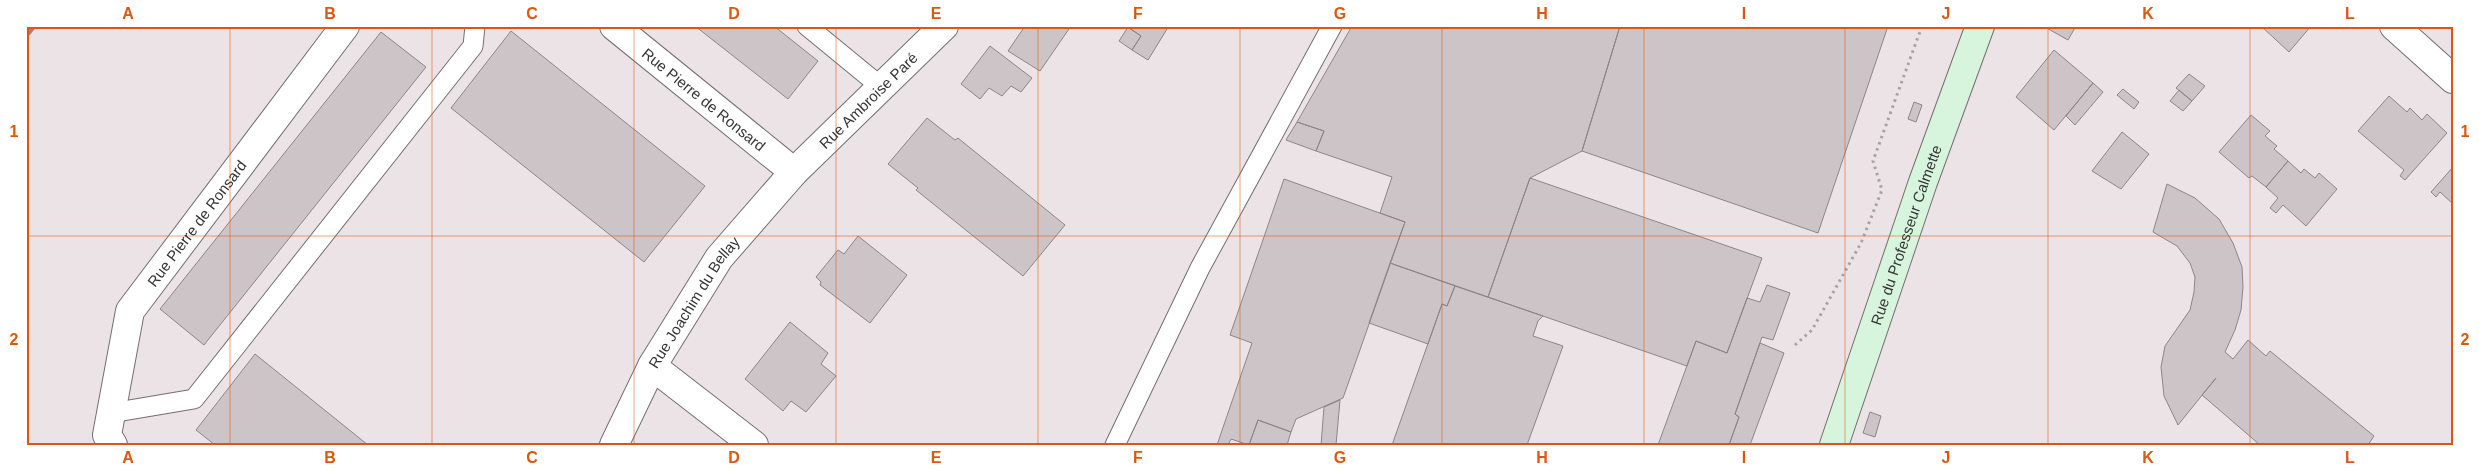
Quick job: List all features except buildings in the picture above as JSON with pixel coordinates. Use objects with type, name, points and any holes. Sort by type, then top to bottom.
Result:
[{"type":"main road","name":"Rue du Professeur Calmette","points":[[1834,445],[1923,182],[1980,26]]},
{"type":"street","name":"Rue Pierre de Ronsard","points":[[113,445],[107,435],[130,311],[345,26]]},
{"type":"street","name":"Rue Pierre de Ronsard","points":[[614,26],[794,172]]},
{"type":"street","name":"Rue Ambroise Paré","points":[[794,172],[880,86],[944,26]]},
{"type":"street","points":[[2394,26],[2453,79]]},
{"type":"street","name":"Rue Joachim du Bellay","points":[[614,445],[652,366],[719,258],[794,172]]},
{"type":"street","points":[[652,366],[754,445]]},
{"type":"lane","points":[[111,413],[194,399],[473,46],[475,26]]},
{"type":"lane","points":[[807,26],[880,86]]},
{"type":"lane","points":[[1115,445],[1200,268],[1332,26]]},
{"type":"path","points":[[1795,345],[1812,330],[1862,243],[1882,190],[1873,161],[1922,26]]},
{"type":"waterway","points":[[26,31],[30,26]]}]
